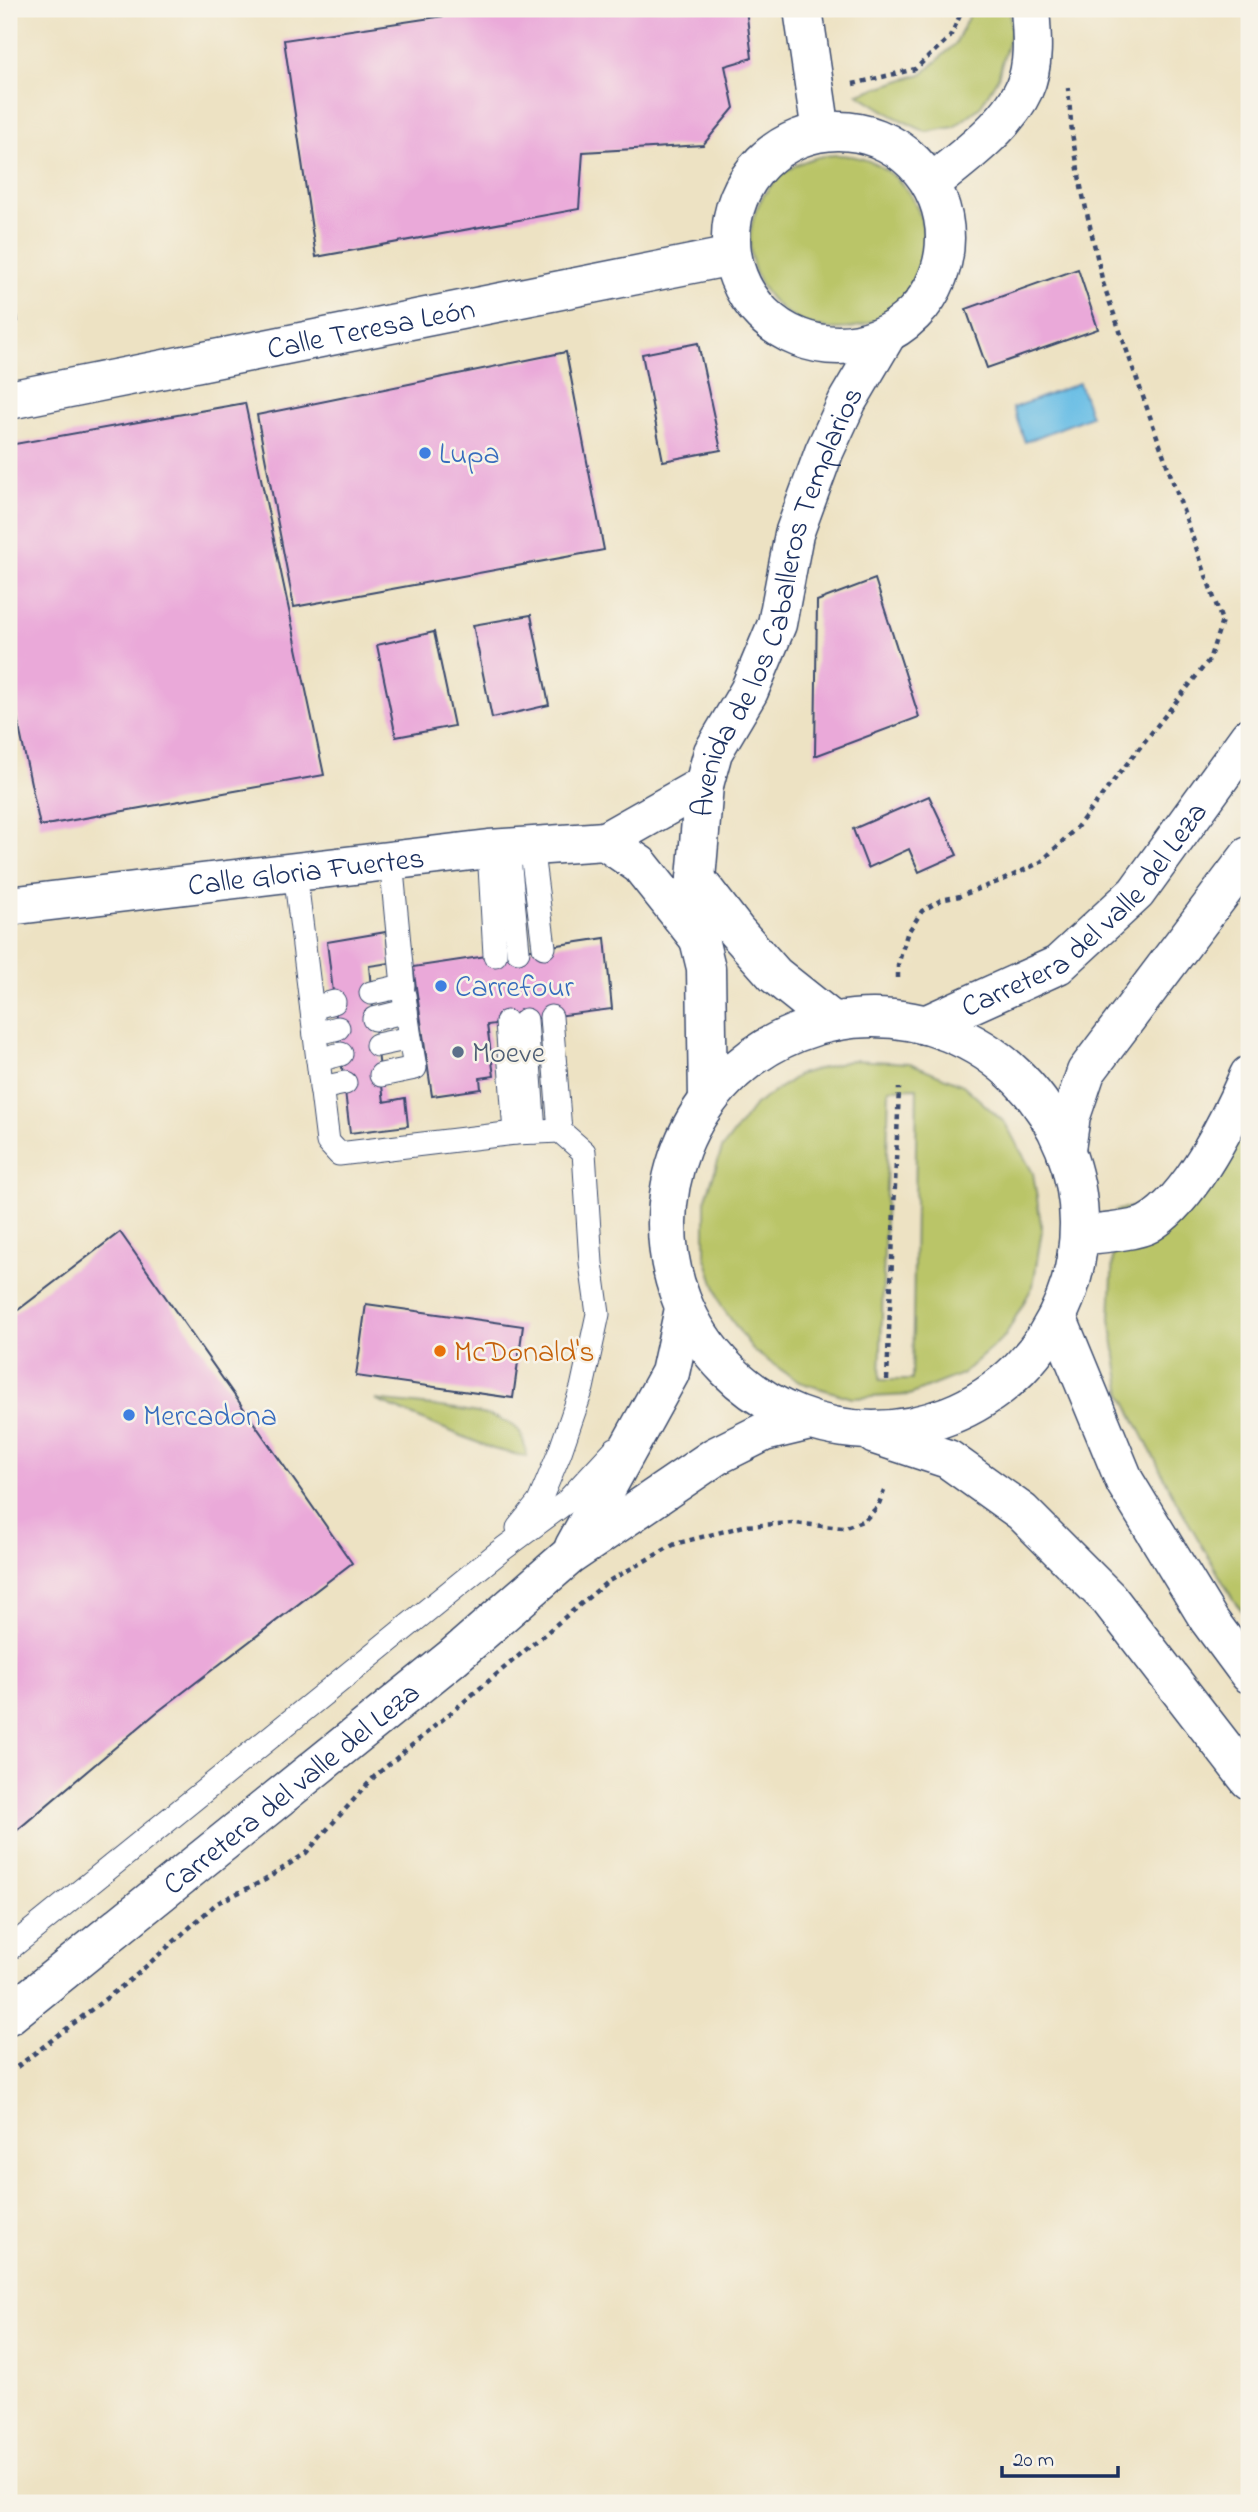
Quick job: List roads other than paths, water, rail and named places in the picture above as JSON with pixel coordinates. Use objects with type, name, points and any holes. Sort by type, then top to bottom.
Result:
[{"type":"main road","points":[[803,9],[821,132]]},
{"type":"main road","points":[[933,182],[982,141],[1006,116],[1024,89],[1033,38],[1030,9]]},
{"type":"main road","name":"Avenida de los Caballeros Templarios","points":[[844,131],[873,136],[919,163],[933,182],[944,225],[943,258],[933,288],[914,315],[887,334],[856,344],[823,344],[790,334],[763,315],[743,288],[732,256],[732,222],[742,190],[762,162],[789,142],[821,132],[844,131]]},
{"type":"main road","name":"Calle Teresa León","points":[[9,400],[732,256]]},
{"type":"main road","name":"Avenida de los Caballeros Templarios","points":[[708,1100],[706,968],[699,939],[696,879],[704,785],[713,752],[749,691],[777,624],[794,534],[824,452],[848,400],[887,334]]},
{"type":"main road","points":[[804,338],[848,400]]},
{"type":"main road","name":"Carretera del valle del Leza","points":[[925,1025],[1058,965],[1136,893],[1249,737]]},
{"type":"main road","points":[[699,939],[640,864],[605,841],[704,785]]},
{"type":"main road","name":"Calle Gloria Fuertes","points":[[9,906],[509,847],[605,841]]},
{"type":"main road","points":[[1066,1149],[1070,1116],[1086,1072],[1249,856]]},
{"type":"main road","points":[[696,879],[775,975],[834,1022]]},
{"type":"main road","points":[[863,1431],[911,1427],[957,1413],[997,1390],[1032,1357],[1057,1317],[1072,1278],[1079,1236],[1079,1204],[1066,1149],[1049,1118],[1025,1086],[996,1059],[962,1039],[925,1025],[880,1018],[834,1022],[798,1032],[764,1049],[733,1072],[708,1100],[687,1134],[678,1159],[667,1210],[668,1250],[684,1309],[701,1339],[723,1367],[764,1399],[810,1421],[863,1431],[948,1459],[1023,1512],[1109,1599],[1249,1780]]},
{"type":"main road","points":[[1079,1236],[1146,1226],[1179,1198],[1230,1118],[1249,1075]]},
{"type":"main road","name":"Carretera del valle del Leza","points":[[569,1556],[670,1373],[684,1309]]},
{"type":"main road","points":[[1057,1317],[1125,1482],[1209,1620],[1249,1674]]},
{"type":"main road","name":"Carretera del valle del Leza","points":[[9,2015],[452,1658],[569,1556],[716,1456],[764,1432],[810,1421]]},
{"type":"lane","points":[[509,847],[544,947]]},
{"type":"lane","points":[[509,847],[518,951]]},
{"type":"lane","points":[[495,955],[509,847]]},
{"type":"lane","points":[[381,1074],[415,1068],[403,986],[391,860]]},
{"type":"lane","points":[[295,872],[323,1005],[315,1034],[328,1142],[339,1154],[524,1132],[560,1131],[584,1152],[591,1264],[598,1314],[582,1388],[561,1452],[539,1502],[499,1552]]},
{"type":"lane","points":[[371,993],[403,986]]},
{"type":"lane","points":[[374,1019],[406,1011]]},
{"type":"lane","points":[[551,1017],[560,1131]]},
{"type":"lane","points":[[517,1021],[524,1132]]},
{"type":"lane","points":[[315,1034],[338,1028]]},
{"type":"lane","points":[[377,1045],[410,1038]]},
{"type":"lane","points":[[318,1060],[341,1054]]},
{"type":"lane","points":[[321,1088],[345,1083]]},
{"type":"lane","points":[[9,1949],[499,1552],[565,1503],[652,1408]]},
{"type":"water","points":[[1079,383],[1091,416],[1025,442],[1013,408]]},
{"type":"place","name":"Lupa","points":[[425,453]]},
{"type":"place","name":"Carrefour","points":[[441,986]]},
{"type":"place","name":"Moeve","points":[[458,1052]]},
{"type":"place","name":"McDonald's","points":[[440,1351]]},
{"type":"place","name":"Mercadona","points":[[129,1415]]}]
